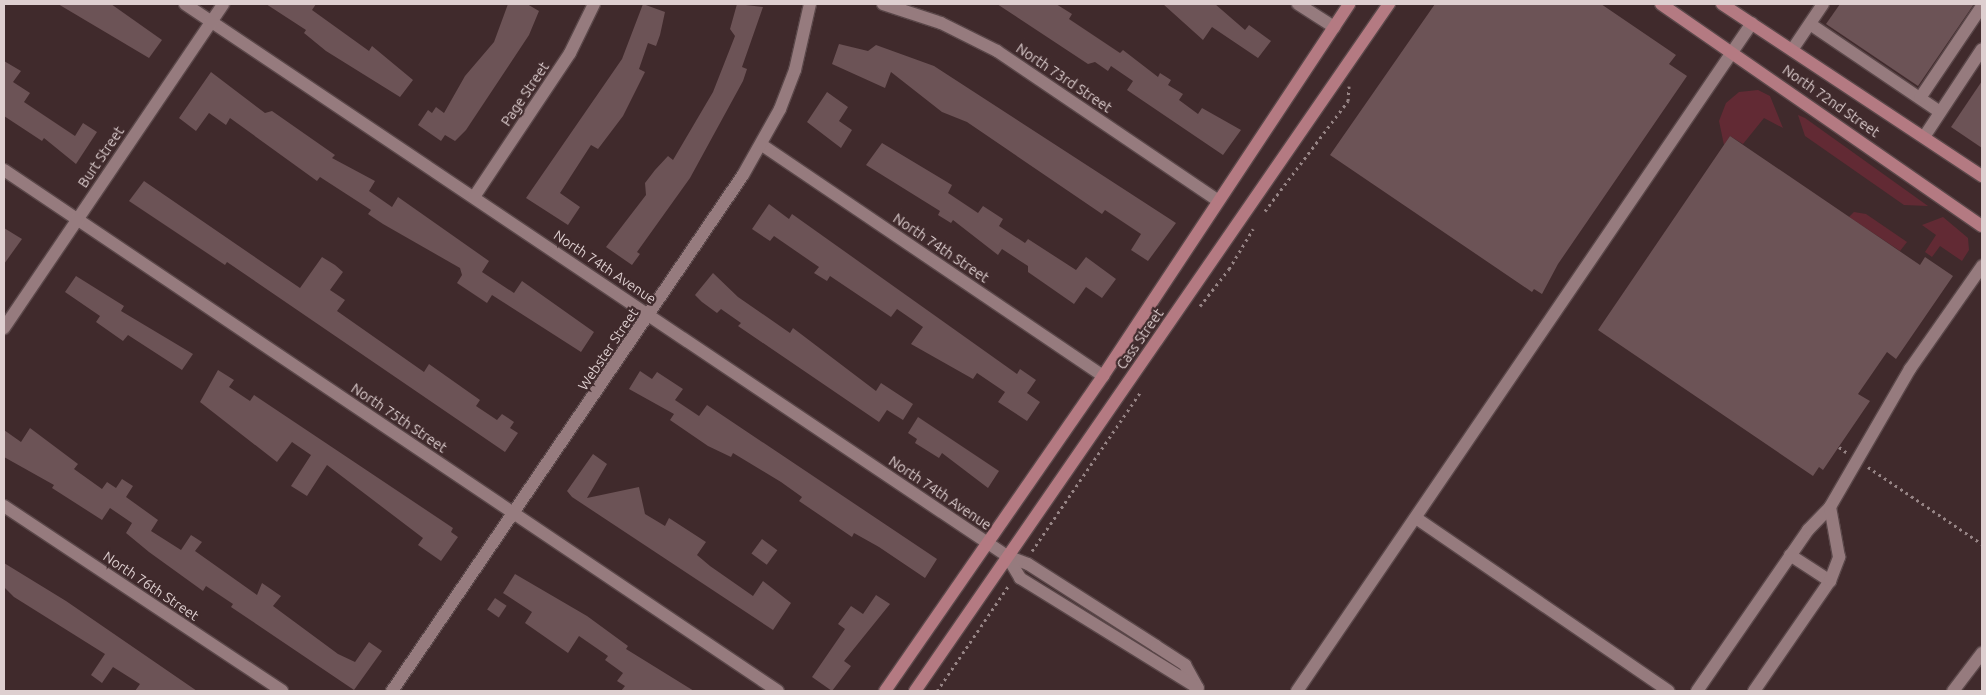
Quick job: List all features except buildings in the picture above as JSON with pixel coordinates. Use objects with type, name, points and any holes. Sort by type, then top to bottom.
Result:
[{"type":"main road","name":"Cass Street","points":[[885,691],[1103,376],[1217,200],[1349,4]]},
{"type":"main road","name":"Cass Street","points":[[915,691],[1389,4]]},
{"type":"main road","name":"North 72nd Street","points":[[1661,4],[1982,226]]},
{"type":"main road","name":"North 72nd Street","points":[[1730,6],[1792,50],[1982,176]]},
{"type":"street","name":"North 74th Avenue","points":[[185,4],[1007,556]]},
{"type":"street","name":"Burt Street","points":[[4,328],[223,4]]},
{"type":"street","name":"Page Street","points":[[474,197],[570,53],[594,4]]},
{"type":"street","name":"Webster Street","points":[[392,691],[649,315],[762,144],[795,70],[810,4]]},
{"type":"street","name":"North 73rd Street","points":[[883,4],[942,23],[997,51],[1217,200]]},
{"type":"street","points":[[1298,4],[1334,27]]},
{"type":"street","points":[[1792,50],[1823,4]]},
{"type":"street","points":[[1920,98],[1982,6]]},
{"type":"street","points":[[1297,691],[1752,23]]},
{"type":"street","points":[[1810,24],[1940,112]]},
{"type":"street","points":[[1924,137],[1982,49]]},
{"type":"street","name":"North 74th Street","points":[[762,144],[1103,376]]},
{"type":"street","name":"North 75th Street","points":[[4,170],[778,691]]},
{"type":"street","points":[[1698,691],[1790,555],[1830,507],[1910,369],[1982,266]]},
{"type":"street","name":"North 76th Street","points":[[4,506],[282,691]]},
{"type":"street","points":[[1754,691],[1830,581],[1839,557],[1830,507]]},
{"type":"street","points":[[1416,518],[1669,691]]},
{"type":"street","points":[[1790,555],[1830,581]]},
{"type":"street","points":[[1007,556],[1056,602],[1201,689]]},
{"type":"street","points":[[1953,691],[1982,653]]},
{"type":"path","points":[[1260,218],[1348,101],[1354,78]]},
{"type":"path","points":[[1197,310],[1229,269],[1255,225]]},
{"type":"path","points":[[936,691],[1144,386]]},
{"type":"path","points":[[1839,447],[1982,544]]},
{"type":"shaded area","points":[[1758,90],[1770,96],[1783,128],[1764,118],[1743,144],[1730,136],[1724,145],[1719,121],[1726,103],[1739,92]]},
{"type":"shaded area","points":[[1798,115],[1805,118],[1928,206],[1904,205],[1805,136]]},
{"type":"shaded area","points":[[1854,212],[1866,214],[1907,242],[1900,251],[1849,217]]},
{"type":"shaded area","points":[[1943,217],[1968,238],[1969,250],[1962,261],[1940,246],[1932,257],[1925,252],[1936,235],[1922,225]]}]
